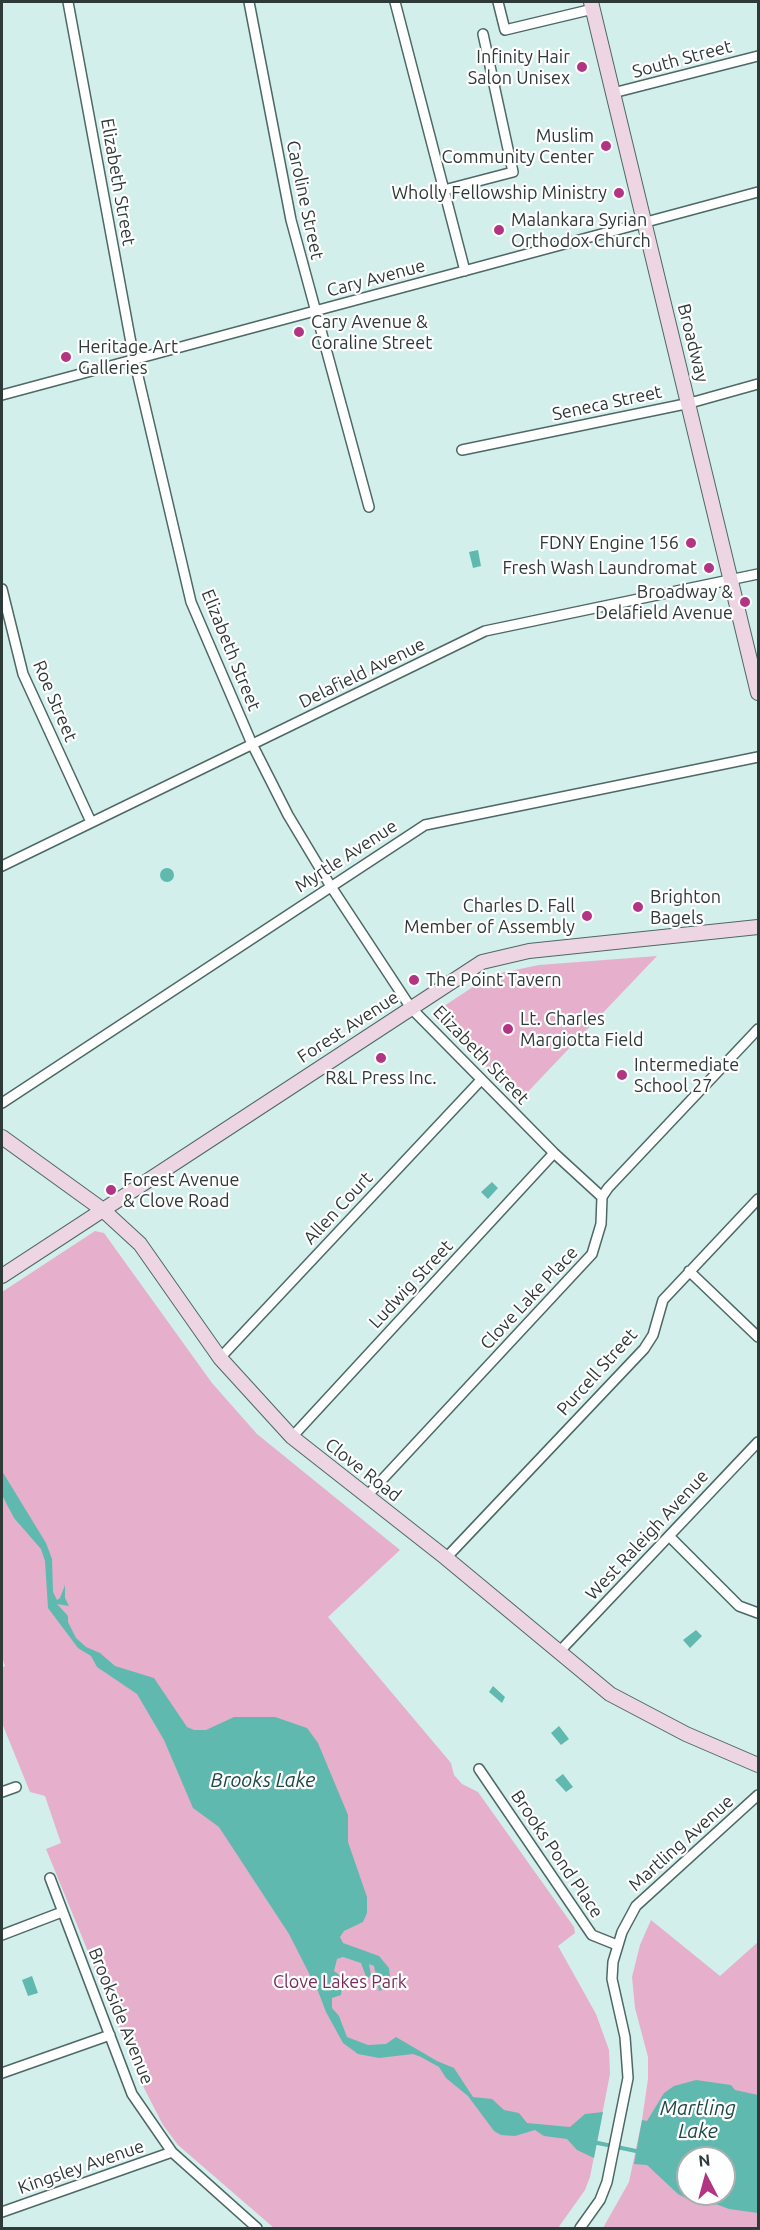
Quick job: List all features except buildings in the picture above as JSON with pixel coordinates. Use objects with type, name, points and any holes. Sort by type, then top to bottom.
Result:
[{"type":"main road","name":"Broadway","points":[[592,5],[759,693]]},
{"type":"main road","name":"Forest Avenue","points":[[2,1276],[482,962],[504,955],[759,927]]},
{"type":"main road","name":"Clove Road","points":[[2,1137],[103,1210],[140,1244],[220,1358],[292,1437],[446,1558],[610,1694],[686,1734],[759,1764]]},
{"type":"street","name":"Elizabeth Street","points":[[68,2],[134,360],[191,602],[252,744],[288,815],[330,885],[411,1008],[554,1153],[602,1197]]},
{"type":"street","name":"Caroline Street","points":[[249,2],[291,220],[369,507]]},
{"type":"street","points":[[394,2],[465,270]]},
{"type":"street","points":[[498,2],[505,30],[592,5]]},
{"type":"street","points":[[444,190],[513,172],[483,34]]},
{"type":"street","name":"South Street","points":[[613,93],[759,56]]},
{"type":"street","name":"Cary Avenue","points":[[2,395],[759,192]]},
{"type":"street","name":"Seneca Street","points":[[462,450],[690,403],[759,384]]},
{"type":"street","name":"Delafield Avenue","points":[[2,866],[485,632],[759,574]]},
{"type":"street","name":"Roe Street","points":[[2,589],[23,674],[91,822]]},
{"type":"street","name":"Myrtle Avenue","points":[[2,1103],[330,885],[425,825],[759,757]]},
{"type":"street","points":[[602,1197],[759,1029]]},
{"type":"street","name":"Allen Court","points":[[220,1358],[481,1080]]},
{"type":"street","name":"Ludwig Street","points":[[292,1437],[554,1153]]},
{"type":"street","name":"Clove Lake Place","points":[[366,1497],[592,1254],[601,1224],[602,1197]]},
{"type":"street","name":"Purcell Street","points":[[446,1558],[644,1349],[653,1335],[660,1306],[689,1271],[759,1199]]},
{"type":"street","points":[[689,1271],[759,1337]]},
{"type":"street","name":"West Raleigh Avenue","points":[[560,1651],[759,1442]]},
{"type":"street","points":[[669,1536],[740,1606],[759,1613]]},
{"type":"street","name":"Brooks Pond Place","points":[[479,1769],[592,1935],[617,1945]]},
{"type":"street","points":[[2,1792],[16,1787]]},
{"type":"street","name":"Martling Avenue","points":[[580,2229],[600,2200],[614,2160],[622,2110],[628,2058],[612,1979],[617,1945],[636,1906],[759,1794]]},
{"type":"street","name":"Brookside Avenue","points":[[50,1878],[132,2094],[172,2152],[257,2229]]},
{"type":"street","points":[[2,1935],[62,1912]]},
{"type":"street","points":[[2,2073],[110,2035]]},
{"type":"street","name":"Kingsley Avenue","points":[[2,2212],[172,2152]]},
{"type":"green space","points":[[657,956],[521,1099],[435,1019],[435,1012],[491,975],[539,965]]},
{"type":"green space","name":"Clove Lakes Park","points":[[95,1231],[104,1233],[212,1383],[257,1434],[400,1550],[328,1617],[451,1763],[454,1775],[462,1784],[478,1792],[574,1927],[575,1933],[558,1946],[596,2014],[609,2050],[610,2074],[590,2177],[585,2190],[558,2228],[274,2228],[178,2145],[163,2125],[143,2086],[46,1849],[61,1843],[45,1796],[30,1792],[2,1723],[2,1668],[5,1666],[2,1657],[2,1292]]},
{"type":"green space","points":[[651,1920],[720,1976],[758,1942],[758,2228],[603,2228],[629,2182],[648,2079],[648,2057],[635,2008],[632,1977],[640,1945]]},
{"type":"water","points":[[478,550],[481,566],[473,568],[469,552]]},
{"type":"water","points":[[167,868],[172,870],[174,875],[172,880],[167,882],[162,880],[160,875],[162,870]]},
{"type":"water","points":[[492,1182],[498,1188],[488,1199],[481,1192]]},
{"type":"water","name":"Brooks Lake","points":[[2,1471],[46,1543],[52,1559],[53,1592],[57,1600],[65,1585],[65,1598],[69,1606],[57,1604],[68,1616],[68,1622],[76,1638],[86,1647],[100,1653],[115,1666],[154,1678],[187,1727],[194,1730],[206,1730],[234,1717],[275,1717],[307,1728],[318,1743],[348,1815],[348,1842],[367,1897],[367,1913],[363,1922],[344,1931],[340,1937],[343,1943],[379,1956],[389,1968],[391,1987],[379,1991],[374,1966],[369,1964],[371,1975],[367,1979],[361,1963],[343,1957],[337,1959],[334,1971],[342,1977],[341,1995],[332,1998],[332,2008],[339,2016],[347,2037],[368,2045],[386,2044],[396,2037],[437,2061],[454,2068],[473,2097],[492,2099],[504,2110],[519,2113],[527,2123],[570,2127],[585,2114],[603,2112],[594,2158],[577,2150],[567,2139],[544,2136],[535,2130],[515,2136],[501,2135],[494,2131],[468,2096],[446,2078],[439,2067],[421,2057],[413,2054],[379,2058],[358,2054],[343,2043],[289,1934],[219,1827],[193,1808],[164,1740],[137,1694],[97,1667],[91,1656],[78,1648],[48,1608],[45,1561],[41,1549],[14,1518],[2,1495]]},
{"type":"water","points":[[696,1630],[702,1636],[690,1648],[683,1640]]},
{"type":"water","points":[[493,1686],[505,1697],[502,1703],[489,1692]]},
{"type":"water","points":[[559,1726],[569,1739],[561,1745],[551,1733]]},
{"type":"water","points":[[563,1774],[573,1787],[566,1792],[555,1780]]},
{"type":"water","points":[[32,1976],[38,1993],[28,1996],[22,1980]]},
{"type":"water","name":"Martling Lake","points":[[696,2080],[731,2085],[735,2090],[758,2095],[758,2213],[721,2206],[736,2206],[736,2146],[676,2146],[676,2192],[647,2165],[634,2164],[642,2120],[647,2121],[664,2093],[674,2086]]},
{"type":"waterway","points":[[593,2142],[636,2151]]},
{"type":"place","name":"Infinity Hair Salon Unisex","points":[[582,67]]},
{"type":"place","name":"Muslim Community Center","points":[[606,146]]},
{"type":"place","name":"Wholly Fellowship Ministry","points":[[619,193]]},
{"type":"place","name":"Malankara Syrian Orthodox Church","points":[[499,230]]},
{"type":"place","name":"Cary Avenue & Coraline Street","points":[[299,332]]},
{"type":"place","name":"Heritage Art Galleries","points":[[66,357]]},
{"type":"place","name":"FDNY Engine 156","points":[[691,543]]},
{"type":"place","name":"Fresh Wash Laundromat","points":[[709,568]]},
{"type":"place","name":"Broadway & Delafield Avenue","points":[[745,602]]},
{"type":"place","name":"Brighton Bagels","points":[[638,907]]},
{"type":"place","name":"Charles D. Fall Member of Assembly","points":[[587,916]]},
{"type":"place","name":"The Point Tavern","points":[[414,980]]},
{"type":"place","name":"Lt. Charles Margiotta Field","points":[[508,1029]]},
{"type":"place","name":"R&L Press Inc.","points":[[381,1058]]},
{"type":"place","name":"Intermediate School 27","points":[[622,1075]]},
{"type":"place","name":"Forest Avenue & Clove Road","points":[[111,1190]]}]
